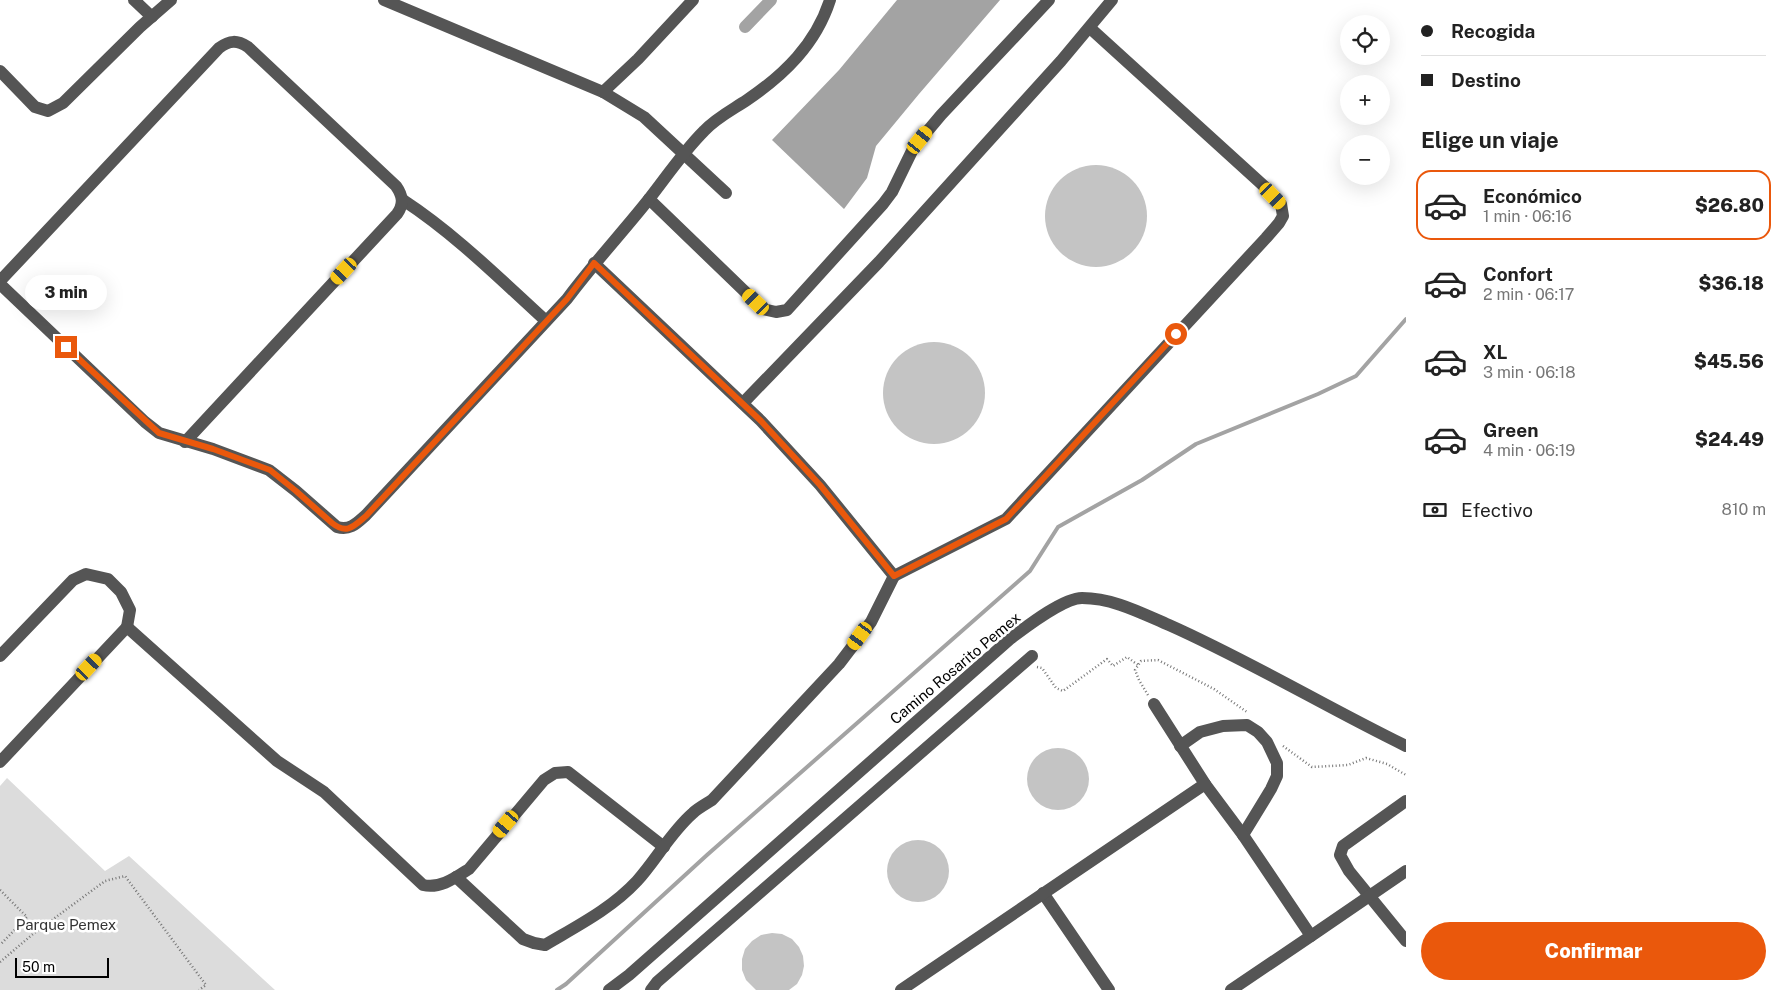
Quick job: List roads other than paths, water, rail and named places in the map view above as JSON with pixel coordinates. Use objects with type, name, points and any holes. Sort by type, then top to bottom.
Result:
[{"type":"street","points":[[134,0],[152,17]]},
{"type":"street","points":[[0,70],[35,107],[48,111],[62,102],[171,0]]},
{"type":"street","points":[[384,0],[603,92],[644,117],[726,193]]},
{"type":"street","points":[[603,92],[638,59],[693,0]]},
{"type":"street","points":[[185,442],[397,214],[403,200],[401,192],[396,186],[248,47],[241,42],[233,41],[226,43],[219,48],[0,282],[145,422],[159,433],[185,442],[213,449],[270,470],[337,527],[344,529],[350,528],[366,516],[567,299],[594,263],[650,198],[683,152],[717,119],[776,80],[788,68],[817,31],[830,0]]},
{"type":"street","points":[[650,198],[763,309],[776,312],[787,310],[883,204],[892,192],[912,151],[940,115],[1049,0]]},
{"type":"street","points":[[743,403],[879,262],[1090,28],[1112,0]]},
{"type":"street","points":[[456,877],[523,939],[534,943],[545,944],[620,898],[683,822],[712,800],[839,664],[870,622],[894,576],[1006,519],[1279,224],[1283,216],[1281,204],[1090,28]]},
{"type":"street","points":[[403,200],[459,242],[546,321]]},
{"type":"street","points":[[594,263],[743,403],[820,485],[894,576]]},
{"type":"street","points":[[0,656],[73,580],[86,574],[108,579],[121,592],[130,610],[127,627],[0,762]]},
{"type":"street","name":"Camino Rosarito Pemex","points":[[609,990],[629,975],[1010,638],[1051,610],[1080,598],[1105,600],[1125,606],[1196,637],[1405,744]]},
{"type":"street","points":[[127,627],[277,761],[324,792],[423,885],[433,887],[469,869],[544,780],[555,773],[568,772],[664,847]]},
{"type":"street","points":[[652,990],[657,982],[1028,659]]},
{"type":"street","points":[[1154,704],[1205,784],[1243,835],[1311,936]]},
{"type":"street","points":[[1180,746],[1200,732],[1223,726],[1247,726],[1258,732],[1267,742],[1277,763],[1278,776],[1243,835]]},
{"type":"street","points":[[901,990],[1205,784]]},
{"type":"street","points":[[1406,801],[1343,846],[1340,855],[1350,871],[1406,941]]},
{"type":"street","points":[[1231,990],[1406,871]]},
{"type":"street","points":[[1044,893],[1109,990]]},
{"type":"waterway","points":[[745,27],[771,0]]},
{"type":"waterway","points":[[557,990],[566,984],[707,855],[1030,571],[1058,527],[1142,480],[1196,444],[1318,394],[1356,376],[1406,319]]},
{"type":"park label","name":"Parque Pemex","points":[[66,924]]}]
